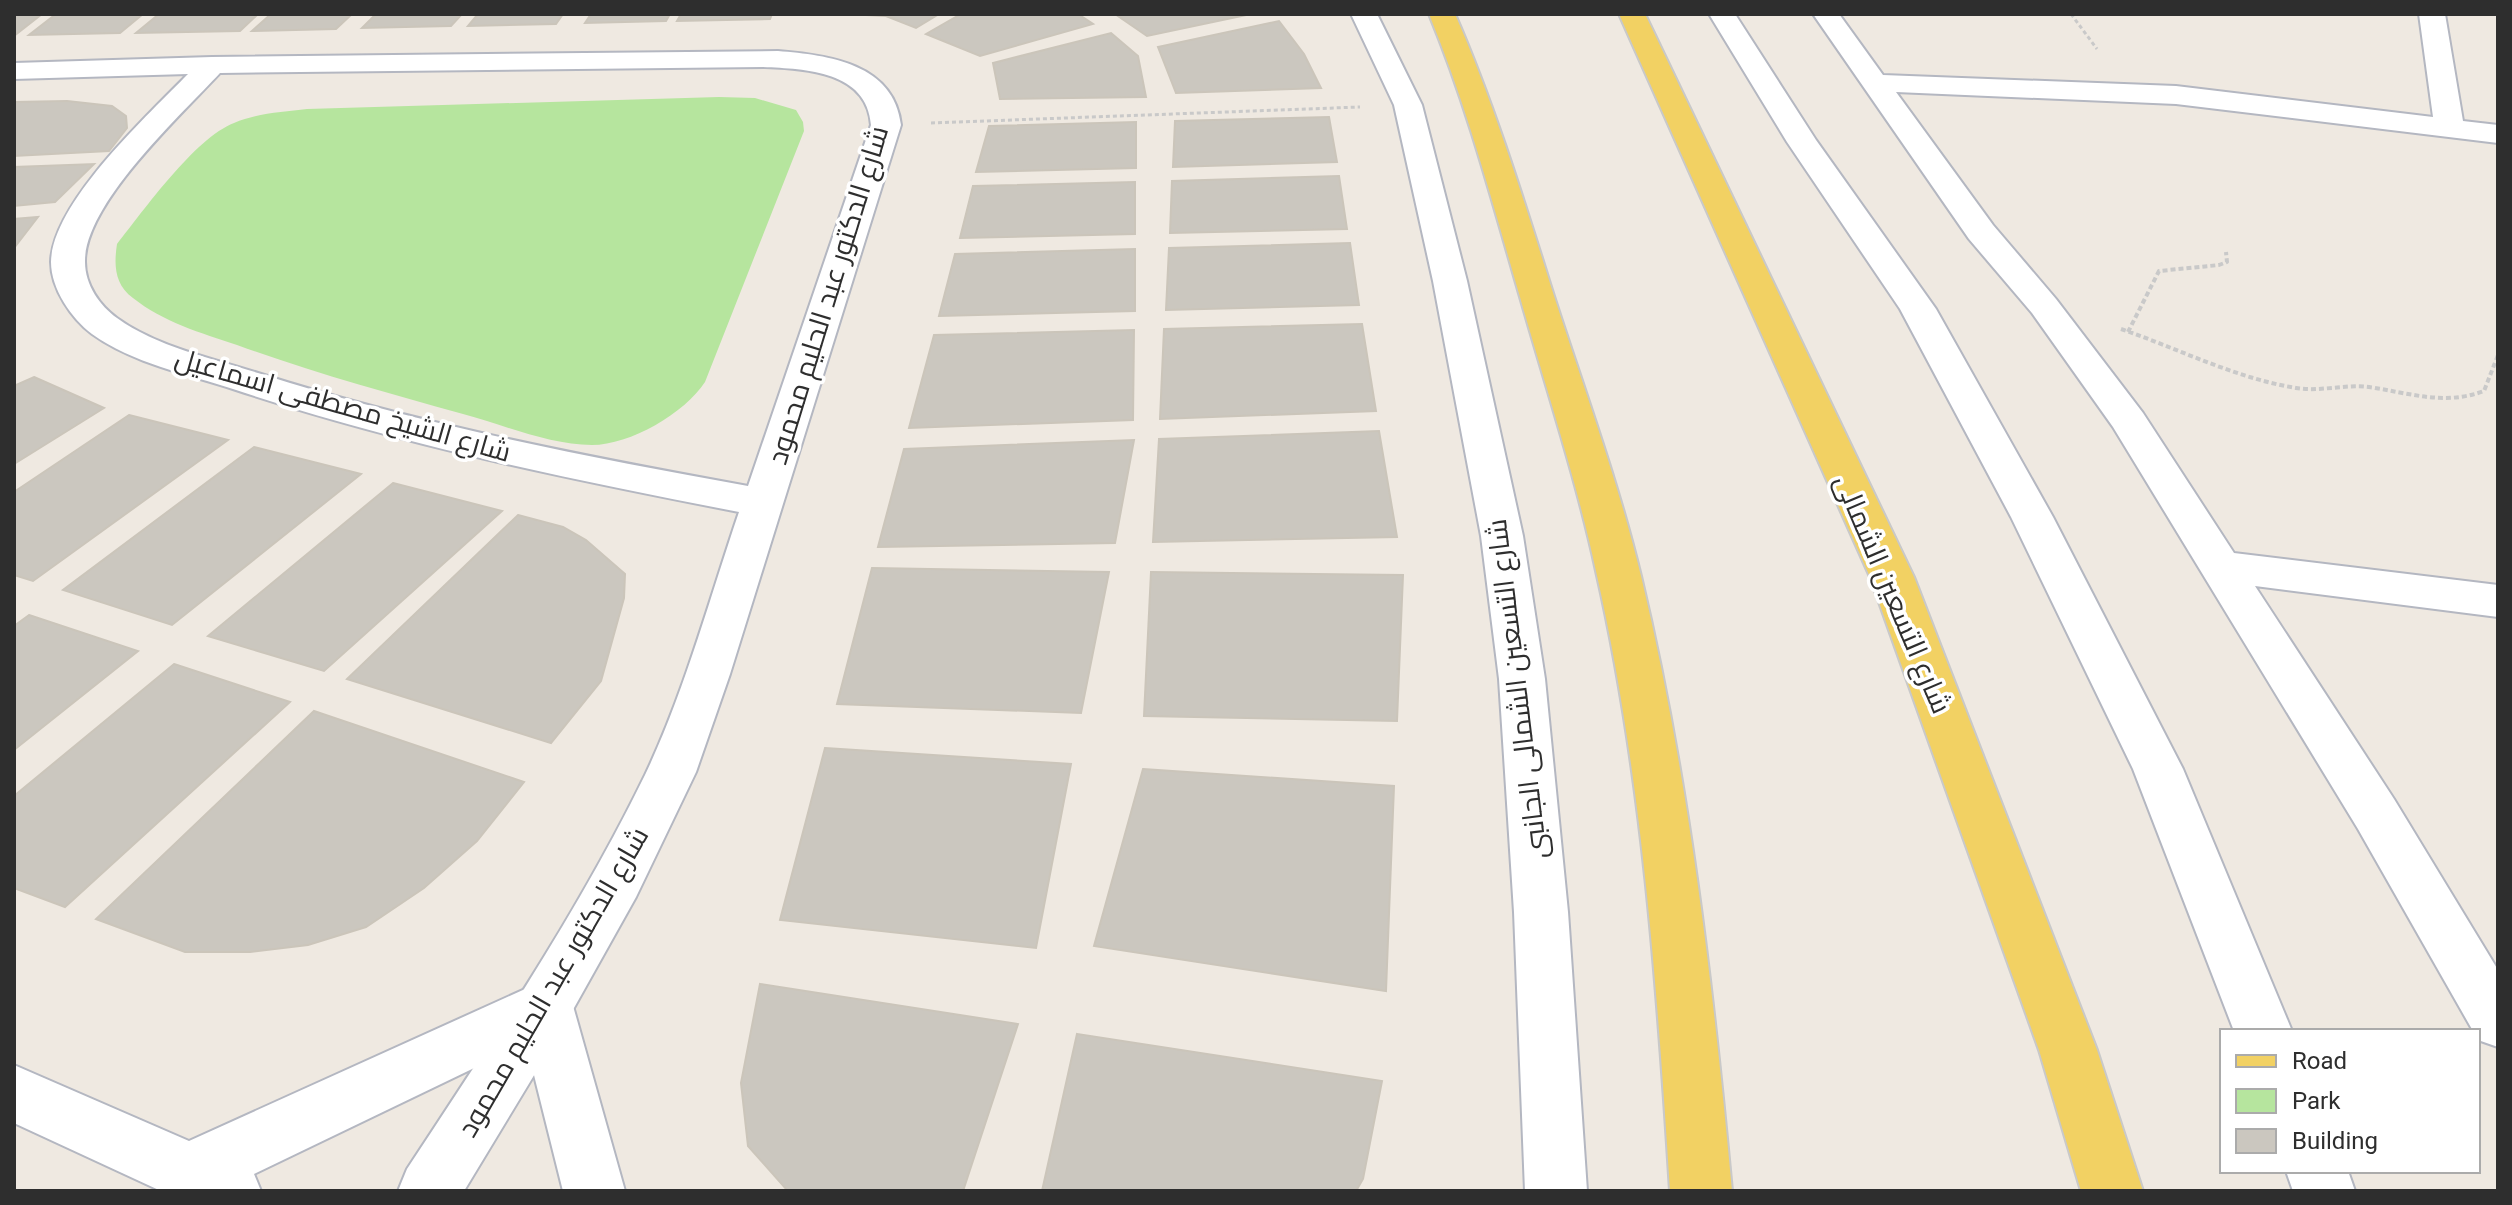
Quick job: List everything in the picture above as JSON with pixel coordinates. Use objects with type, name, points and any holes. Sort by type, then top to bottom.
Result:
[{"type":"main road","points":[[1442,14],[1475,92],[1589,463],[1626,610],[1659,794],[1690,1038],[1701,1191]]},
{"type":"main road","name":"شارع التسعين الشمالى","points":[[1632,14],[1892,577],[2068,1050],[2112,1191]]},
{"type":"street","name":"شارع التسعين الشمالى الجانبى","points":[[1364,14],[1408,105],[1450,281],[1502,536],[1522,679],[1541,912],[1556,1191]]},
{"type":"street","points":[[1722,14],[1802,142],[1918,309],[2032,517],[2158,769],[2262,1029]]},
{"type":"street","points":[[1826,14],[1981,232],[2044,306],[2129,422],[2376,814],[2498,1021]]},
{"type":"street","points":[[2432,14],[2449,127]]},
{"type":"street","name":"شارع الدكتور عبد الحليم محمود","points":[[14,71],[212,65],[807,61],[840,71],[861,82],[882,102],[886,125],[707,674],[671,772],[617,881],[545,1006],[429,1191]]},
{"type":"street","name":"شارع الشيخ مصطفى اسماعيل","points":[[212,65],[99,189],[73,230],[68,260],[75,291],[98,321],[156,352],[266,389],[418,431],[564,466],[763,503]]},
{"type":"street","points":[[1875,83],[2152,93],[2498,134]]},
{"type":"street","points":[[2222,567],[2498,601]]},
{"type":"street","points":[[14,1093],[210,1182],[545,1006],[594,1191]]},
{"type":"path","points":[[886,125],[1408,105]]},
{"type":"path","points":[[2128,332],[2159,271],[2173,267],[2214,268],[2227,262],[2226,252]]},
{"type":"path","points":[[2044,306],[2265,381],[2301,389],[2366,386],[2432,399],[2465,400],[2484,391],[2498,355]]},
{"type":"green space","points":[[755,98],[796,110],[804,131],[705,382],[670,416],[623,440],[592,445],[544,438],[349,382],[170,320],[127,292],[119,280],[117,244],[171,176],[219,131],[252,117],[307,109]]},
{"type":"building","points":[[14,14],[42,14],[14,36]]},
{"type":"building","points":[[56,14],[143,14],[120,33],[29,35]]},
{"type":"building","points":[[159,14],[258,14],[240,31],[136,33]]},
{"type":"building","points":[[271,14],[352,14],[336,29],[252,31]]},
{"type":"building","points":[[376,14],[462,14],[451,26],[362,28]]},
{"type":"building","points":[[478,14],[563,14],[556,24],[468,26]]},
{"type":"building","points":[[591,14],[670,14],[666,21],[585,23]]},
{"type":"building","points":[[681,14],[772,14],[770,19],[677,21]]},
{"type":"building","points":[[846,14],[939,14],[916,28],[886,16]]},
{"type":"building","points":[[961,14],[1078,14],[1093,24],[980,56],[926,34]]},
{"type":"building","points":[[1115,14],[1251,14],[1147,36]]},
{"type":"building","points":[[1279,21],[1304,54],[1321,88],[1176,93],[1158,47]]},
{"type":"building","points":[[1111,33],[1138,56],[1146,97],[1000,99],[993,63]]},
{"type":"building","points":[[67,101],[112,106],[126,116],[127,128],[109,151],[14,156],[14,102]]},
{"type":"building","points":[[1329,117],[1337,162],[1173,167],[1175,121]]},
{"type":"building","points":[[1136,122],[1136,168],[976,172],[989,126]]},
{"type":"building","points":[[94,164],[55,202],[14,206],[14,167]]},
{"type":"building","points":[[1339,176],[1347,229],[1170,233],[1172,181]]},
{"type":"building","points":[[1135,182],[1135,234],[960,238],[973,186]]},
{"type":"building","points":[[38,217],[14,248],[14,219]]},
{"type":"building","points":[[1350,243],[1359,305],[1166,310],[1169,248]]},
{"type":"building","points":[[1135,249],[1135,311],[939,316],[955,254]]},
{"type":"building","points":[[1362,324],[1376,411],[1160,419],[1164,329]]},
{"type":"building","points":[[1134,330],[1133,420],[909,428],[934,335]]},
{"type":"building","points":[[34,377],[104,408],[14,464],[14,386]]},
{"type":"building","points":[[129,415],[228,440],[33,581],[14,575],[14,492]]},
{"type":"building","points":[[1379,431],[1397,537],[1153,542],[1159,439]]},
{"type":"building","points":[[1134,440],[1115,543],[878,547],[904,449]]},
{"type":"building","points":[[254,447],[361,474],[172,625],[63,590]]},
{"type":"building","points":[[393,483],[502,511],[324,671],[208,636]]},
{"type":"building","points":[[518,515],[563,527],[586,540],[625,574],[624,598],[601,681],[551,743],[347,679]]},
{"type":"building","points":[[872,568],[1109,572],[1081,713],[837,704]]},
{"type":"building","points":[[1151,572],[1403,575],[1397,721],[1144,716]]},
{"type":"building","points":[[29,615],[138,651],[14,750],[14,626]]},
{"type":"building","points":[[174,664],[290,702],[65,907],[14,888],[14,796]]},
{"type":"building","points":[[314,711],[524,782],[477,841],[424,888],[366,927],[308,945],[250,952],[185,952],[96,919]]},
{"type":"building","points":[[825,748],[1071,764],[1036,948],[780,920]]},
{"type":"building","points":[[1143,769],[1394,786],[1386,991],[1094,946]]},
{"type":"building","points":[[760,984],[1018,1024],[963,1191],[787,1190],[748,1146],[741,1083]]},
{"type":"building","points":[[1077,1034],[1382,1081],[1363,1179],[1356,1191],[1042,1191]]}]
